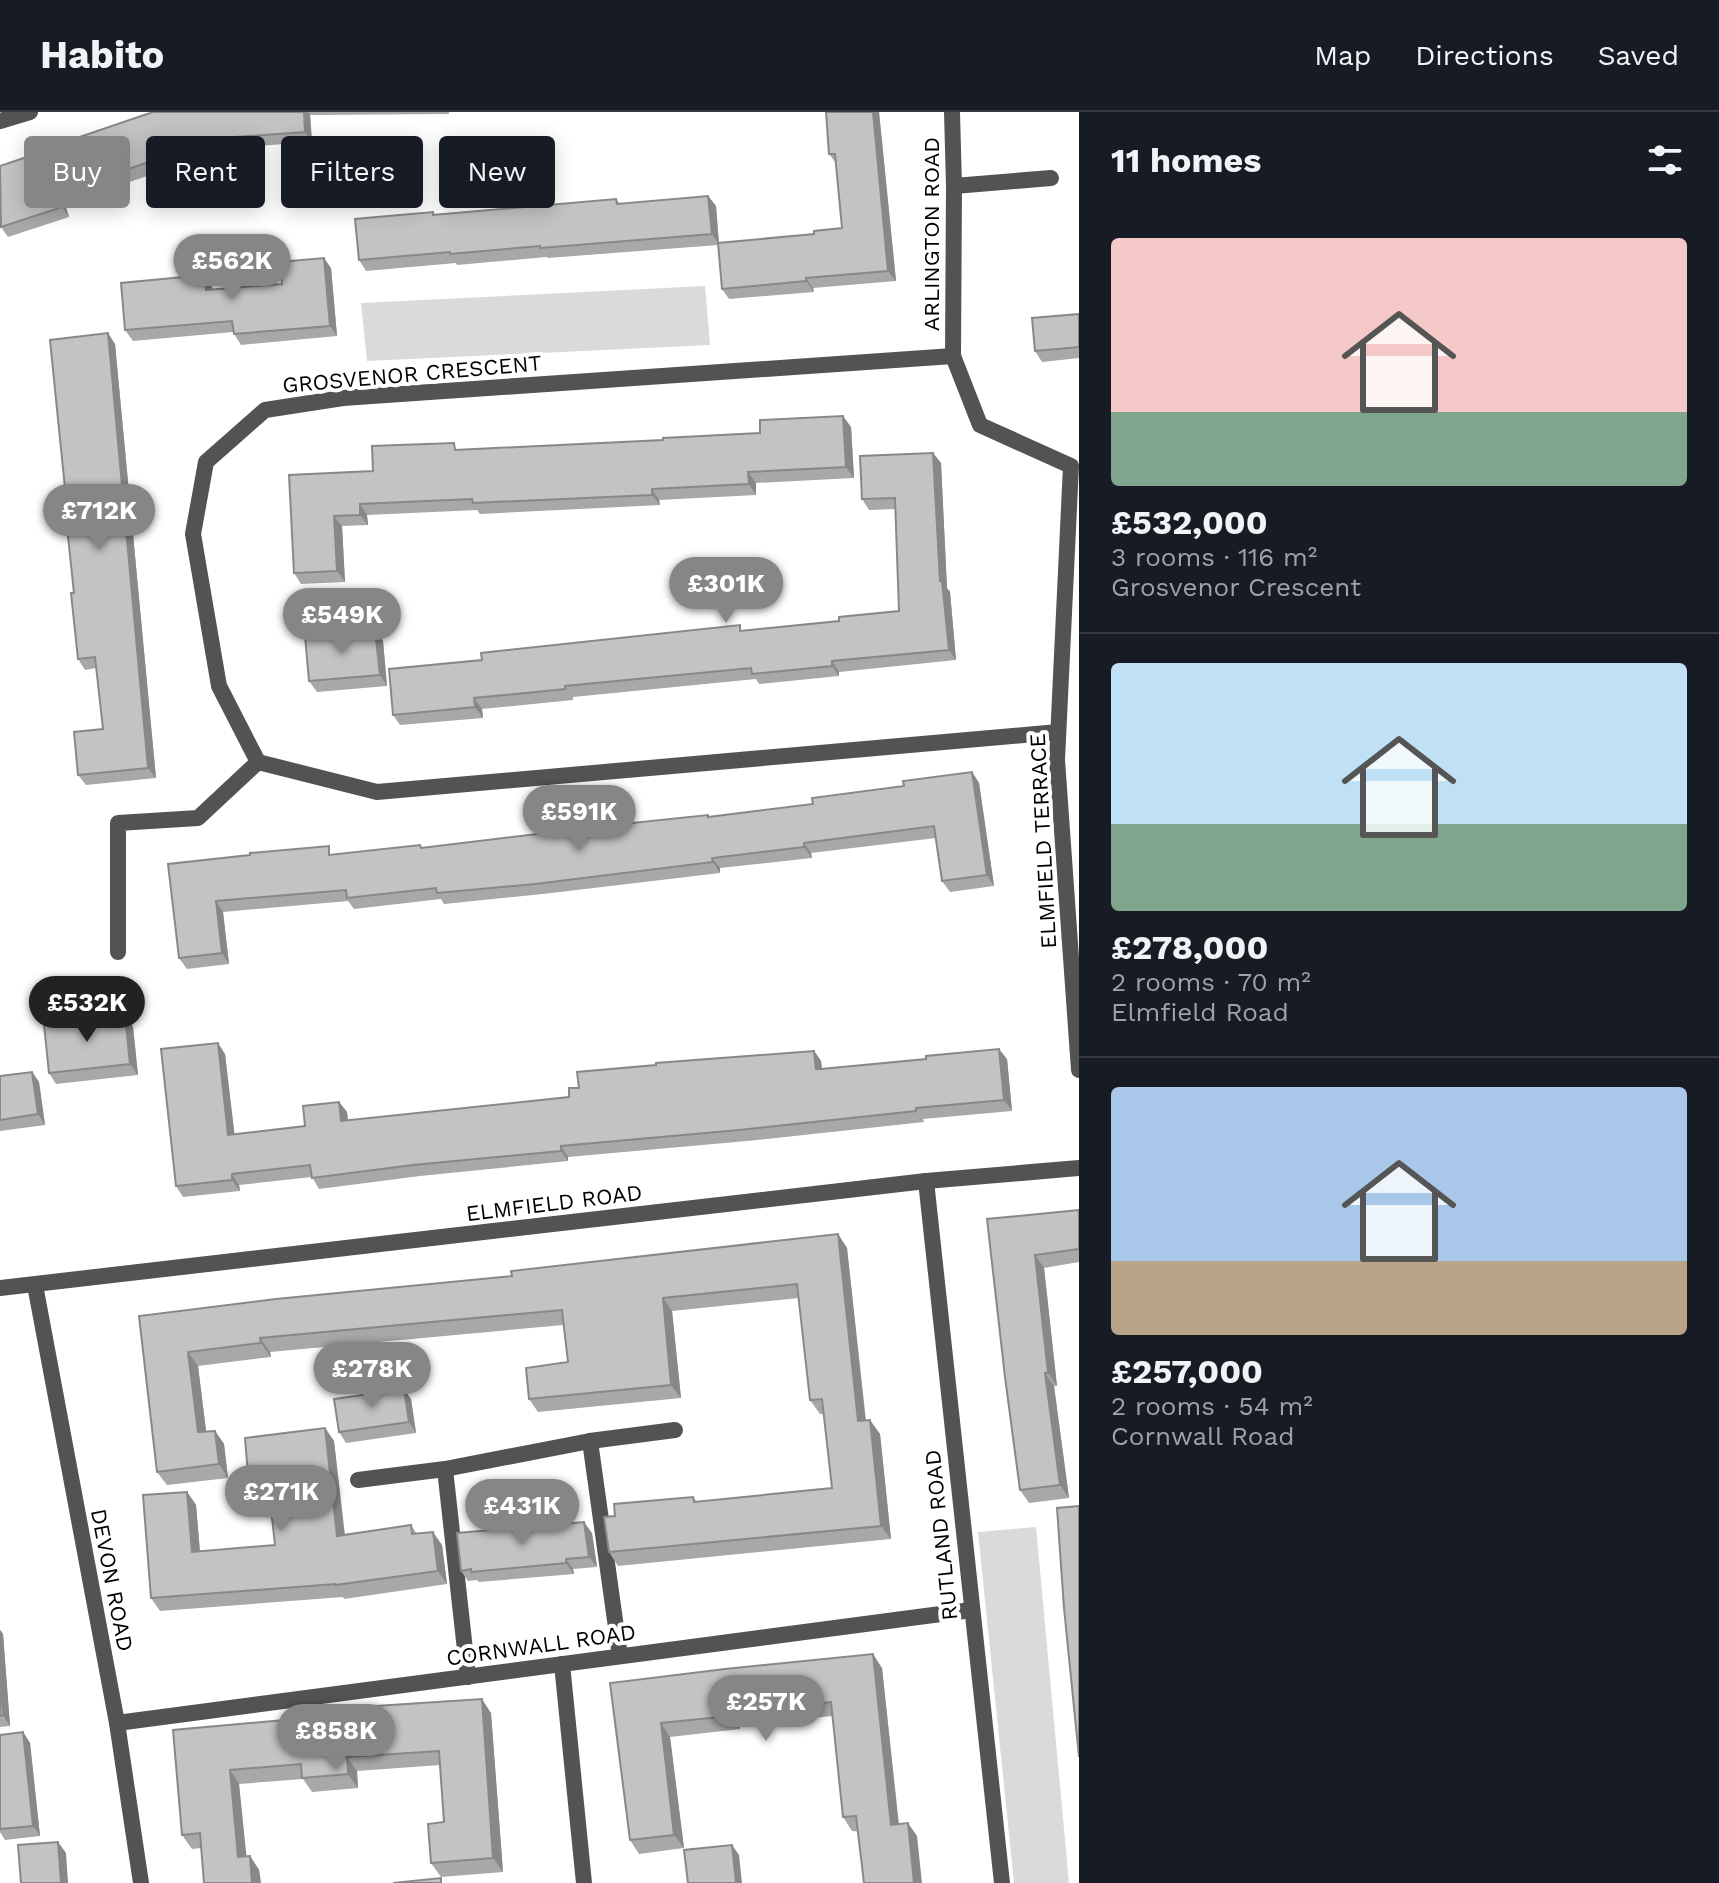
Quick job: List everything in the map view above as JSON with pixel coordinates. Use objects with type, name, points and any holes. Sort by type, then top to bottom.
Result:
[{"type":"street","points":[[0,121],[30,112]]},
{"type":"street","name":"ARLINGTON ROAD","points":[[952,112],[953,356]]},
{"type":"street","points":[[954,186],[1051,178]]},
{"type":"street","name":"ELMFIELD TERRACE","points":[[953,356],[980,425],[1071,466],[1057,760],[1079,1070]]},
{"type":"street","name":"GROSVENOR CRESCENT","points":[[258,762],[219,686],[193,534],[206,462],[265,410],[343,398],[953,356]]},
{"type":"street","points":[[118,952],[118,823],[198,818],[258,762],[377,792],[1058,732]]},
{"type":"street","name":"ELMFIELD ROAD","points":[[0,1288],[926,1181],[1079,1168]]},
{"type":"street","name":"RUTLAND ROAD","points":[[926,1181],[1002,1883]]},
{"type":"street","name":"DEVON ROAD","points":[[35,1285],[117,1723],[141,1883]]},
{"type":"street","points":[[358,1480],[445,1469],[590,1441],[675,1430]]},
{"type":"street","points":[[590,1441],[620,1656]]},
{"type":"street","points":[[445,1469],[468,1677]]},
{"type":"street","name":"CORNWALL ROAD","points":[[117,1723],[971,1610]]},
{"type":"street","points":[[562,1664],[584,1883]]},
{"type":"shaded area","points":[[705,286],[710,345],[367,361],[361,303]]},
{"type":"shaded area","points":[[1036,1527],[1069,1883],[1014,1883],[978,1532]]},
{"type":"building","points":[[153,112],[304,112],[305,132],[250,136],[146,136],[146,163],[130,168],[130,136],[82,136]]},
{"type":"building","points":[[826,112],[873,112],[888,271],[722,289],[718,243],[814,234],[814,231],[842,228],[835,154],[829,154]]},
{"type":"building","points":[[24,158],[24,208],[59,208],[1,227],[0,166]]},
{"type":"building","points":[[708,196],[712,234],[359,260],[355,219],[433,212],[433,215],[513,208],[555,208],[555,204],[616,199],[617,204]]},
{"type":"building","points":[[324,258],[330,326],[234,334],[232,321],[125,330],[121,283],[204,275],[206,290],[282,284],[280,262]]},
{"type":"building","points":[[1079,314],[1079,347],[1035,351],[1032,318]]},
{"type":"building","points":[[108,333],[148,768],[78,775],[74,732],[103,729],[95,657],[78,659],[50,340]]},
{"type":"building","points":[[843,416],[846,467],[748,472],[749,484],[652,489],[652,495],[473,503],[472,499],[360,504],[360,515],[334,516],[337,571],[294,573],[289,475],[373,471],[372,446],[454,443],[455,450],[663,440],[760,433],[760,420]]},
{"type":"building","points":[[933,453],[940,581],[949,650],[832,661],[832,666],[752,674],[751,668],[565,686],[565,689],[474,698],[475,707],[393,715],[389,669],[482,660],[481,653],[740,625],[740,631],[839,621],[839,617],[899,611],[895,498],[862,499],[860,456]]},
{"type":"building","points":[[375,630],[380,675],[309,681],[305,636]]},
{"type":"building","points":[[972,772],[987,875],[942,881],[934,826],[712,858],[713,862],[535,884],[437,893],[436,888],[347,898],[346,890],[216,901],[222,953],[179,958],[168,864],[329,846],[329,855],[420,845],[421,848],[708,817],[813,804],[812,798],[904,786],[903,781]]},
{"type":"building","points":[[125,1016],[130,1064],[49,1073],[44,1025]]},
{"type":"building","points":[[218,1043],[228,1135],[305,1126],[303,1106],[339,1102],[341,1121],[569,1097],[569,1088],[579,1088],[577,1072],[814,1051],[816,1069],[821,1069],[999,1049],[1004,1100],[739,1130],[561,1146],[561,1151],[312,1178],[310,1165],[232,1174],[232,1180],[176,1186],[161,1049]]},
{"type":"building","points":[[32,1072],[38,1114],[0,1120],[0,1076]]},
{"type":"building","points":[[1079,1210],[1079,1249],[1035,1255],[1048,1373],[1045,1373],[1060,1485],[1020,1490],[987,1219]]},
{"type":"building","points":[[838,1234],[858,1421],[870,1420],[881,1526],[609,1552],[604,1517],[615,1516],[614,1504],[693,1497],[694,1502],[832,1488],[822,1399],[810,1400],[797,1284],[663,1298],[671,1385],[529,1399],[526,1368],[568,1362],[562,1310],[260,1338],[261,1343],[188,1352],[198,1432],[215,1431],[219,1464],[157,1472],[139,1316],[512,1276],[511,1271]]},
{"type":"building","points":[[404,1389],[409,1422],[339,1432],[334,1399]]},
{"type":"building","points":[[325,1428],[337,1536],[411,1525],[412,1534],[433,1532],[438,1571],[335,1585],[151,1598],[143,1495],[187,1492],[192,1552],[275,1545],[267,1471],[248,1474],[245,1438]]},
{"type":"building","points":[[1079,1506],[1079,1757],[1057,1508]]},
{"type":"building","points":[[584,1522],[589,1557],[566,1559],[566,1563],[461,1571],[457,1533]]},
{"type":"building","points":[[873,1654],[891,1825],[908,1823],[914,1883],[864,1883],[856,1816],[843,1817],[831,1702],[661,1723],[674,1835],[630,1840],[610,1683]]},
{"type":"building","points":[[0,1680],[3,1715],[0,1716]]},
{"type":"building","points":[[482,1699],[493,1858],[431,1863],[428,1824],[444,1822],[439,1751],[347,1757],[348,1774],[302,1778],[301,1764],[230,1770],[238,1857],[250,1856],[252,1883],[204,1883],[200,1833],[182,1835],[173,1730],[362,1713],[361,1707]]},
{"type":"building","points":[[23,1732],[33,1826],[0,1829],[0,1735]]},
{"type":"building","points":[[58,1842],[61,1883],[21,1883],[18,1845]]},
{"type":"building","points":[[732,1845],[736,1883],[688,1883],[684,1850]]},
{"type":"building","points":[[441,1878],[441,1883],[393,1883]]}]
